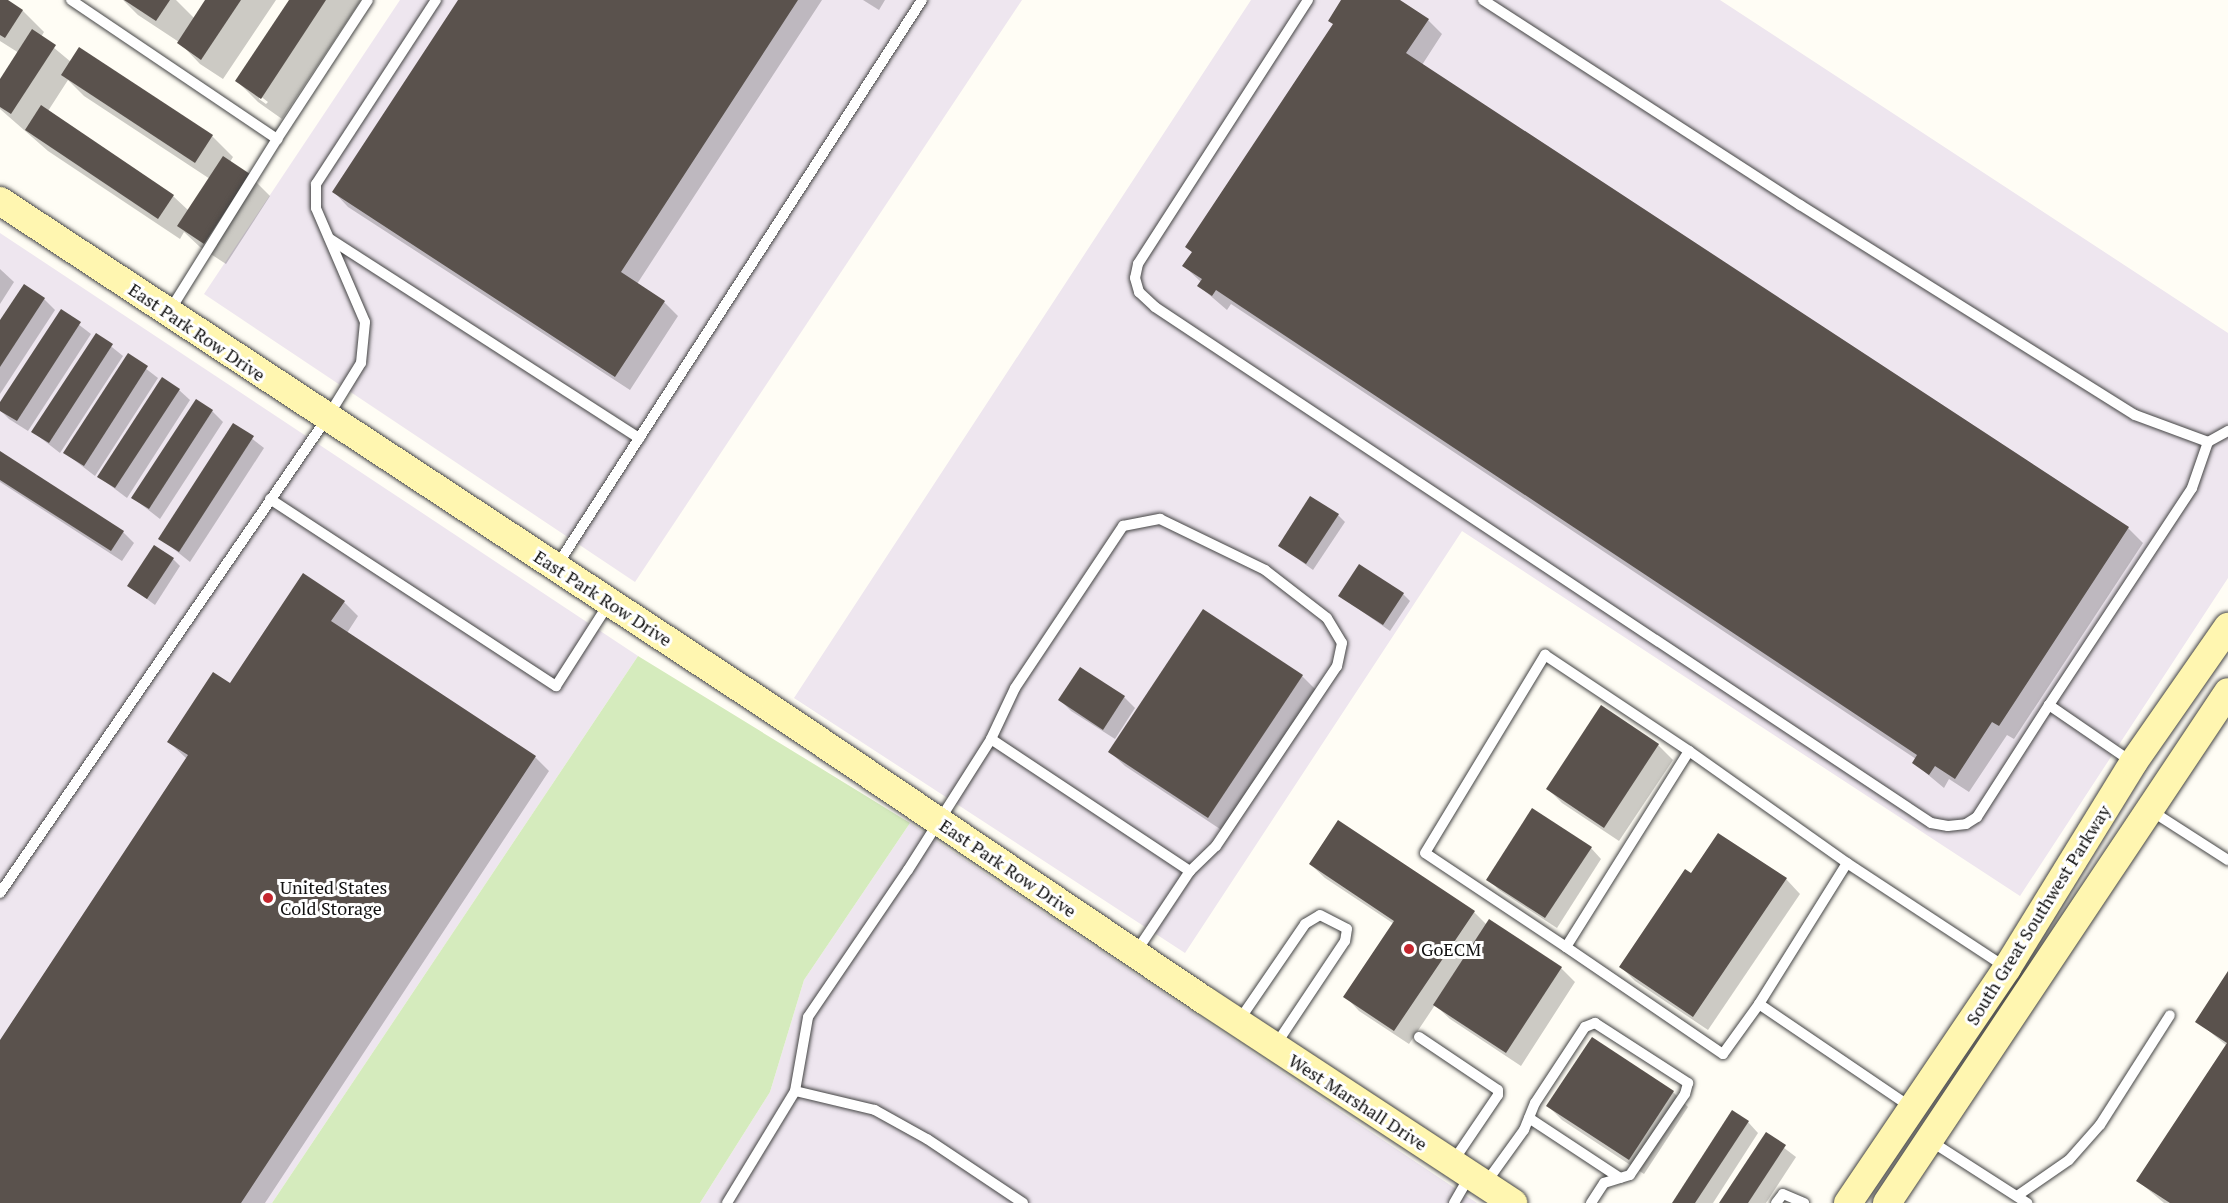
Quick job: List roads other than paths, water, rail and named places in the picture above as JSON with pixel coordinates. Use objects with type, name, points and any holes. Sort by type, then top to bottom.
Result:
[{"type":"main road","name":"East Park Row Drive","points":[[0,201],[610,602],[1204,1000]]},
{"type":"main road","name":"South Great Southwest Parkway","points":[[1848,1203],[2007,968],[2133,762],[2220,657],[2228,627]]},
{"type":"main road","name":"South Great Southwest Parkway","points":[[1895,1200],[1929,1140],[2228,692]]},
{"type":"main road","points":[[2007,968],[2032,985]]},
{"type":"main road","name":"West Marshall Drive","points":[[1204,1000],[1512,1203]]},
{"type":"lane","points":[[71,0],[278,139]]},
{"type":"lane","points":[[168,313],[368,0]]},
{"type":"lane","points":[[0,893],[327,418],[361,363],[365,321],[316,208],[316,184],[436,0]]},
{"type":"lane","points":[[556,567],[922,0]]},
{"type":"lane","points":[[1308,0],[1138,264],[1135,278],[1139,292],[1155,308],[1931,823],[1948,826],[1966,824],[1977,817],[2192,488],[2208,442],[2228,431]]},
{"type":"lane","points":[[1483,0],[1800,205],[2135,415],[2208,442]]},
{"type":"lane","points":[[330,239],[639,438]]},
{"type":"lane","points":[[270,499],[556,686],[610,602]]},
{"type":"lane","points":[[727,1203],[795,1091],[808,1017],[908,870],[937,820],[991,739],[1015,688],[1123,526],[1161,519],[1264,570],[1327,618],[1342,642],[1337,666],[1216,846],[1190,872],[1135,953]]},
{"type":"lane","points":[[1847,863],[1759,1004],[1723,1054],[1425,853],[1545,655],[1689,751],[1847,863],[2007,968]]},
{"type":"lane","points":[[2049,705],[2133,762]]},
{"type":"lane","points":[[991,739],[1190,872]]},
{"type":"lane","points":[[1566,947],[1689,751]]},
{"type":"lane","points":[[2150,810],[2228,860]]},
{"type":"lane","points":[[1238,1022],[1305,924],[1320,915],[1347,929],[1345,941],[1274,1046]]},
{"type":"lane","points":[[1759,1004],[1912,1108]]},
{"type":"lane","points":[[2017,1196],[2068,1160],[2100,1125],[2170,1015]]},
{"type":"lane","points":[[1469,1174],[1524,1130],[1535,1103],[1585,1027],[1595,1023],[1688,1083],[1685,1094],[1630,1175],[1604,1183],[1591,1203]]},
{"type":"lane","points":[[1419,1037],[1498,1090],[1469,1174],[1454,1203]]},
{"type":"lane","points":[[795,1091],[875,1110],[927,1139],[1023,1203]]},
{"type":"lane","points":[[1529,1118],[1620,1178]]},
{"type":"lane","points":[[1929,1140],[2027,1203]]},
{"type":"lane","points":[[1776,1203],[1783,1194],[1804,1203]]},
{"type":"place","name":"United States Cold Storage","points":[[268,898]]},
{"type":"place","name":"GoECM","points":[[1409,949]]}]
